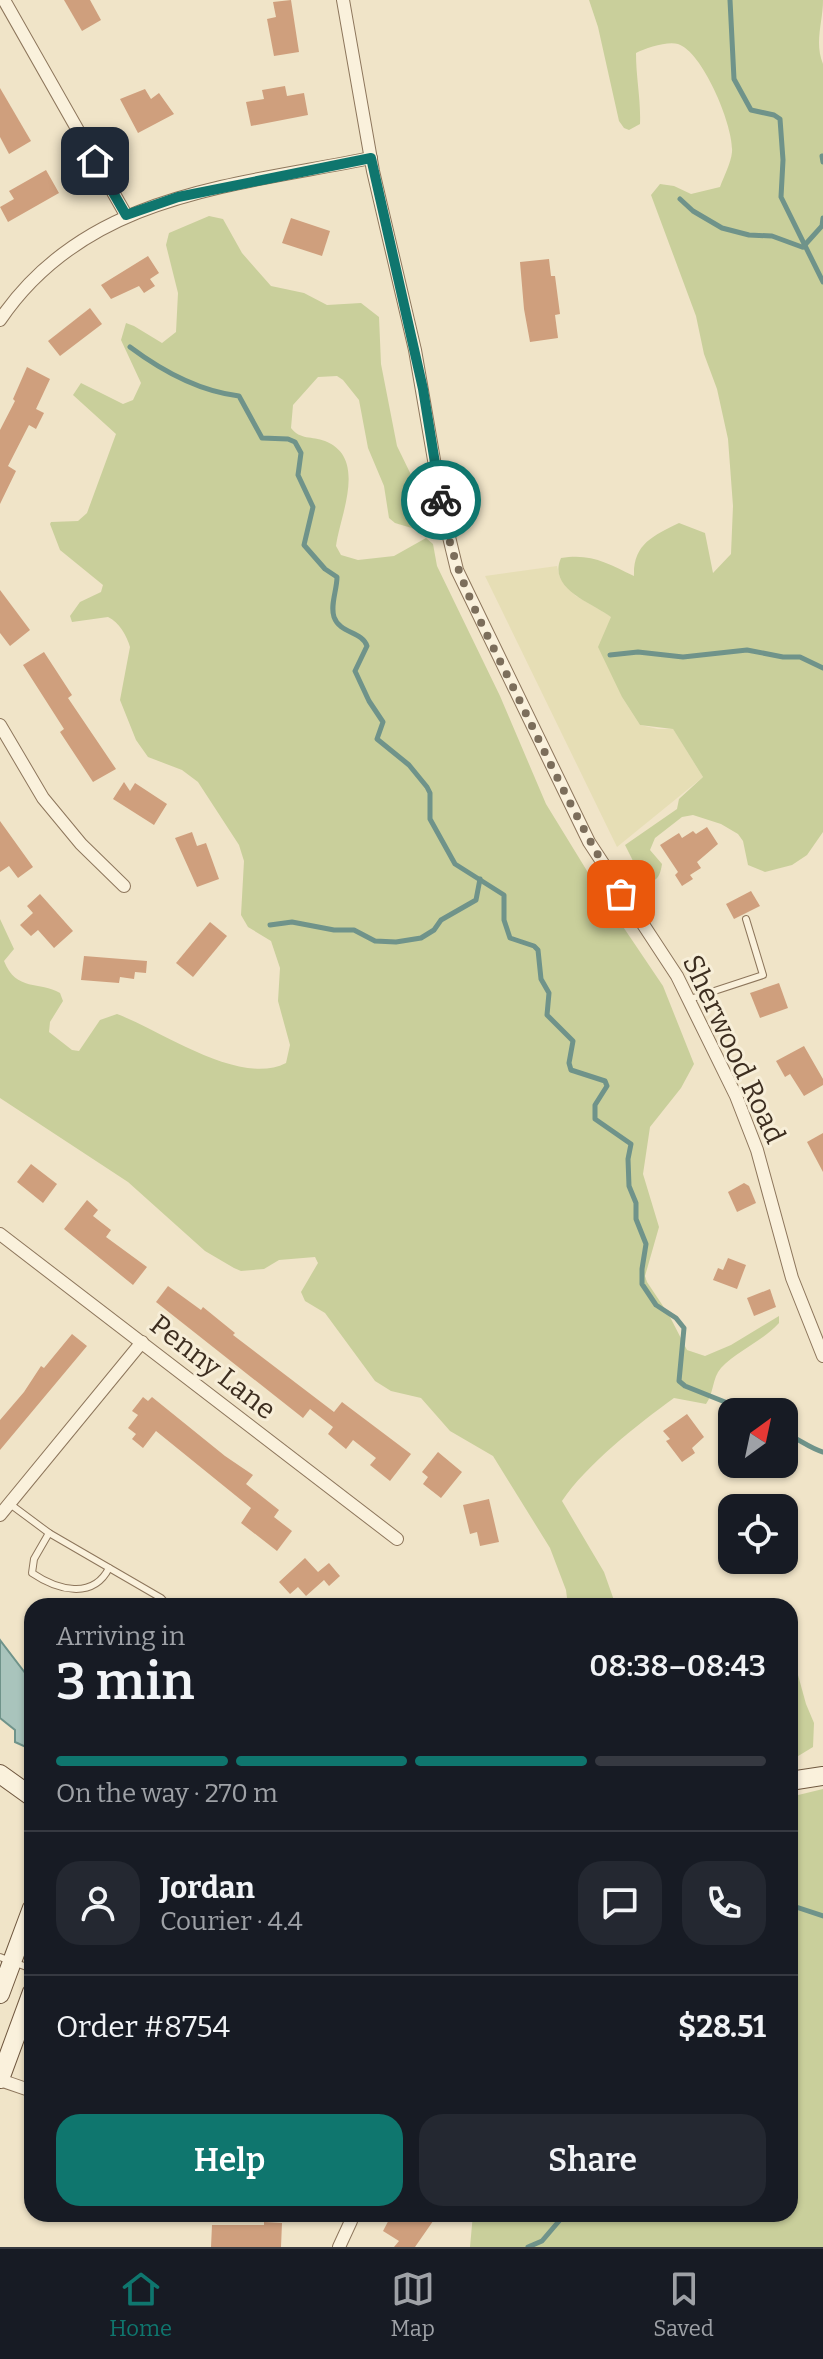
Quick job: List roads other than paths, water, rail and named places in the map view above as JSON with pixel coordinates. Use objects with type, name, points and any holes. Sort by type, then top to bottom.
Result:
[{"type":"street","points":[[4,0],[126,215]]},
{"type":"street","name":"Sherwood Road","points":[[343,0],[371,158],[415,350],[443,512],[457,570],[589,842],[690,999],[748,1125],[792,1278],[823,1356]]},
{"type":"street","points":[[0,320],[19,295],[54,260],[98,229],[126,215],[178,197],[371,158]]},
{"type":"street","points":[[0,725],[53,810],[81,844],[124,886]]},
{"type":"street","name":"Penny Lane","points":[[0,1234],[397,1539]]},
{"type":"street","points":[[0,1515],[142,1342]]},
{"type":"street","points":[[0,1774],[24,1791]]},
{"type":"street","points":[[798,1780],[823,1776]]},
{"type":"street","points":[[0,1994],[6,1959],[24,1924]]},
{"type":"street","points":[[24,2014],[0,2080],[24,2088]]},
{"type":"street","points":[[339,2247],[351,2222]]},
{"type":"lane","points":[[690,999],[763,975],[746,919]]},
{"type":"lane","points":[[10,1504],[49,1533],[161,1598]]},
{"type":"lane","points":[[49,1533],[31,1566],[32,1573],[40,1578],[75,1589],[88,1588],[97,1586],[109,1568]]},
{"type":"water","points":[[0,1640],[24,1672],[24,1746],[15,1742],[15,1730],[0,1718]]},
{"type":"waterway","points":[[730,0],[734,79],[751,110],[780,119],[783,160],[781,197],[823,282]]},
{"type":"waterway","points":[[822,156],[823,162]]},
{"type":"waterway","points":[[680,199],[693,211],[722,228],[749,235],[772,236],[802,247]]},
{"type":"waterway","points":[[803,247],[822,226],[823,218]]},
{"type":"waterway","points":[[130,347],[181,379],[209,390],[239,396],[262,438],[295,442],[301,453],[298,475],[313,507],[304,545],[325,569],[337,577],[333,608],[337,623],[361,638],[367,646],[355,671],[383,722],[377,739],[409,765],[427,787],[430,793],[430,819],[455,864],[504,895],[504,920],[510,938],[538,950],[541,979],[549,993],[547,1015],[573,1041],[569,1063],[571,1070],[605,1081],[607,1086],[595,1105],[595,1119],[631,1144],[629,1186],[636,1203],[636,1219],[646,1244],[642,1284],[656,1305],[676,1318],[684,1328],[679,1381],[718,1399]]},
{"type":"waterway","points":[[610,655],[638,652],[683,657],[747,650],[800,657],[823,668]]},
{"type":"waterway","points":[[270,925],[292,922],[334,930],[354,930],[375,941],[421,938],[434,930],[441,920],[476,900],[480,879]]},
{"type":"waterway","points":[[798,1440],[823,1452]]},
{"type":"waterway","points":[[798,1908],[823,1916]]},
{"type":"waterway","points":[[528,2247],[542,2241],[558,2222]]}]
